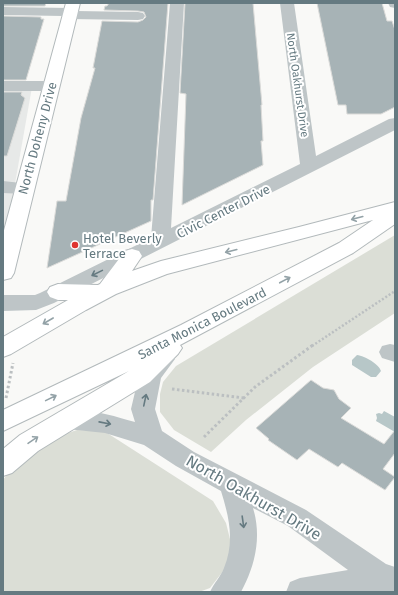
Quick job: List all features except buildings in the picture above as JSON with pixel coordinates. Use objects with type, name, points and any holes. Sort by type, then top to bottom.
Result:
[{"type":"main road","name":"North Doheny Drive","points":[[3,273],[7,239],[24,188],[71,10]]},
{"type":"main road","points":[[9,347],[105,290],[161,268],[299,234],[395,208]]},
{"type":"main road","name":"Santa Monica Boulevard","points":[[4,411],[189,331],[346,248],[395,215]]},
{"type":"main road","points":[[58,292],[105,290],[132,256]]},
{"type":"main road","points":[[3,465],[29,443],[141,375],[189,331]]},
{"type":"street","points":[[160,242],[177,3]]},
{"type":"street","name":"North Oakhurst Drive","points":[[287,3],[309,167]]},
{"type":"street","points":[[3,11],[71,10],[138,16]]},
{"type":"street","points":[[3,86],[51,86]]},
{"type":"street","name":"Civic Center Drive","points":[[3,303],[36,302],[58,292],[395,123]]},
{"type":"street","points":[[3,187],[24,188]]},
{"type":"street","points":[[152,437],[143,409],[150,375],[189,331]]},
{"type":"street","name":"North Oakhurst Drive","points":[[67,419],[106,423],[152,437],[185,459],[297,518],[387,582]]},
{"type":"street","points":[[224,592],[238,568],[244,545],[244,520],[236,500],[232,484]]},
{"type":"street","points":[[300,592],[387,582]]},
{"type":"path","points":[[204,437],[255,387],[288,362],[395,291]]},
{"type":"path","points":[[4,411],[9,347]]},
{"type":"path","points":[[172,389],[244,398]]},
{"type":"shaded area","points":[[3,86],[32,87],[3,252]]},
{"type":"shaded area","points":[[395,235],[395,313],[313,367],[246,420],[211,452],[174,430],[160,412],[160,394],[163,382],[176,366]]},
{"type":"shaded area","points":[[357,355],[368,359],[380,368],[381,371],[376,377],[371,377],[352,365],[352,360]]},
{"type":"shaded area","points":[[384,411],[395,417],[395,432],[376,421],[376,414],[382,414]]},
{"type":"shaded area","points":[[77,430],[104,431],[213,501],[226,523],[232,547],[227,566],[210,588],[199,592],[3,592],[3,480],[8,473],[47,440]]},
{"type":"place","name":"Hotel Beverly Terrace","points":[[75,245]]}]
